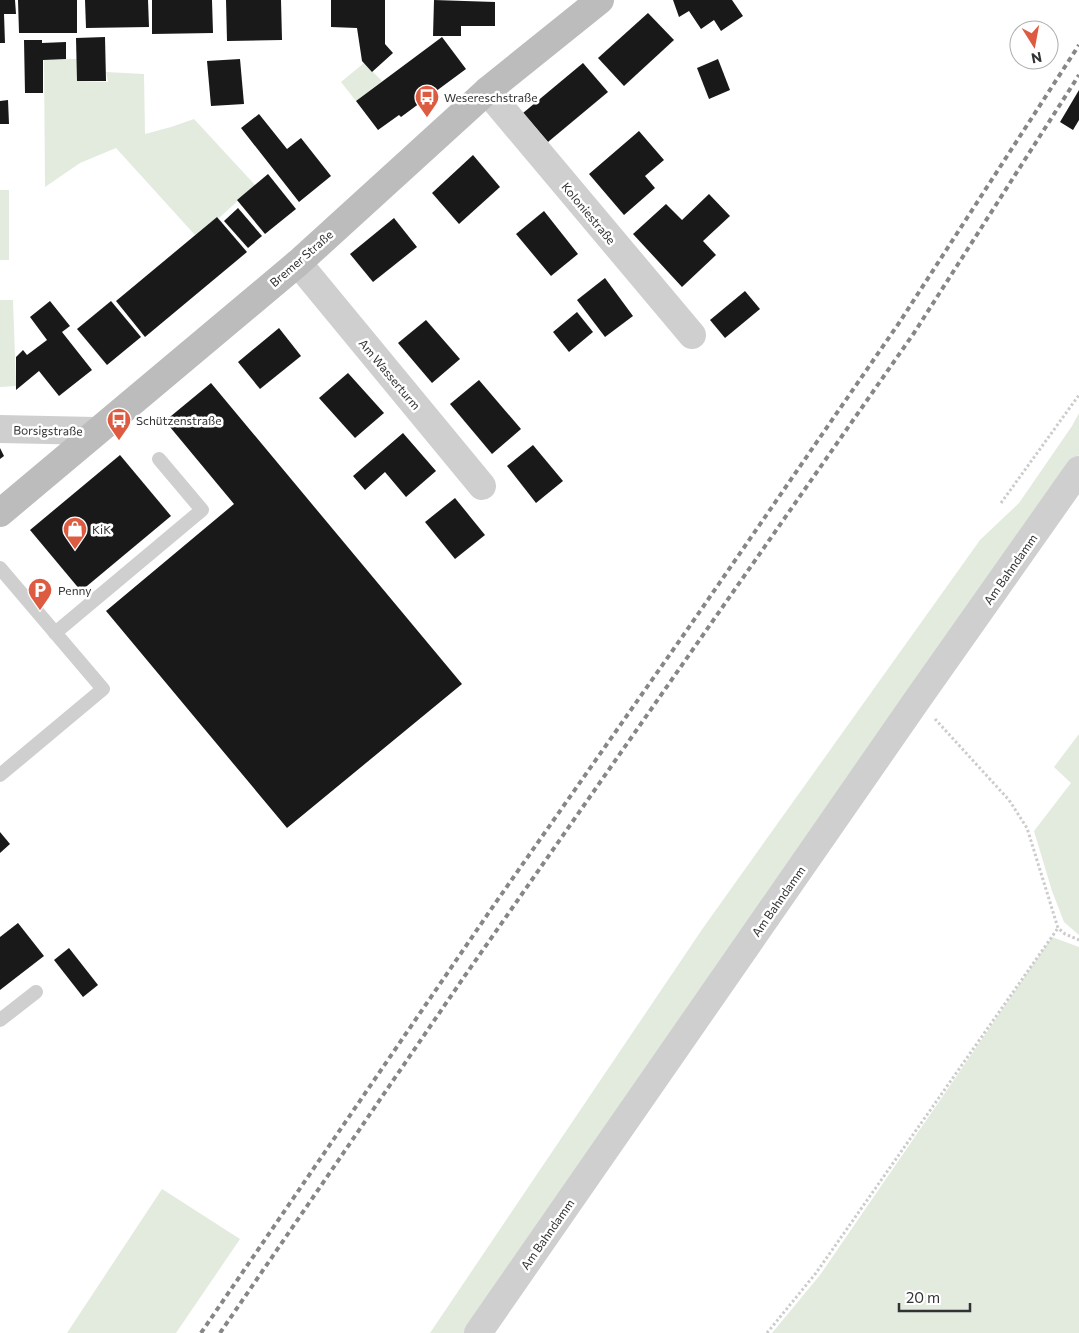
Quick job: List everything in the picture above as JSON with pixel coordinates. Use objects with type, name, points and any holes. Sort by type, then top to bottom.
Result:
[{"type":"main road","name":"Bremer Straße","points":[[0,513],[298,263],[487,91],[591,2]]},
{"type":"street","name":"Koloniestraße","points":[[487,91],[692,335]]},
{"type":"street","name":"Am Wasserturm","points":[[298,263],[482,486]]},
{"type":"street","name":"Borsigstraße","points":[[0,430],[96,431]]},
{"type":"street","name":"Am Bahndamm","points":[[478,1333],[1079,470]]},
{"type":"lane","points":[[55,633],[202,510],[159,458]]},
{"type":"lane","points":[[0,568],[103,689],[0,775]]},
{"type":"lane","points":[[0,1020],[36,992]]},
{"type":"path","points":[[1001,503],[1079,395]]},
{"type":"path","points":[[917,700],[1009,800],[1026,828],[1058,928],[1065,934],[1079,940]]},
{"type":"path","points":[[767,1333],[816,1273],[1058,928]]},
{"type":"shaded area","points":[[44,59],[77,59],[77,81],[108,82],[106,72],[144,74],[145,134],[194,119],[255,185],[219,218],[217,217],[195,235],[116,148],[80,163],[45,187]]},
{"type":"shaded area","points":[[364,63],[382,81],[356,101],[341,82]]},
{"type":"shaded area","points":[[0,190],[9,190],[9,260],[0,260]]},
{"type":"shaded area","points":[[0,300],[13,300],[16,386],[0,387]]},
{"type":"shaded area","points":[[1079,413],[1079,455],[466,1333],[430,1333],[703,928],[980,540],[1019,503]]},
{"type":"shaded area","points":[[1079,734],[1079,935],[1064,922],[1052,891],[1034,831],[1071,783],[1054,767]]},
{"type":"shaded area","points":[[1052,937],[1079,947],[1079,1333],[772,1333],[820,1275]]},
{"type":"shaded area","points":[[162,1189],[240,1239],[176,1333],[67,1333]]},
{"type":"building","points":[[0,0],[15,0],[16,14],[4,14],[5,43],[0,43]]},
{"type":"building","points":[[18,0],[77,0],[77,33],[19,33]]},
{"type":"building","points":[[85,0],[148,0],[149,27],[86,28]]},
{"type":"building","points":[[152,0],[212,0],[213,33],[152,34]]},
{"type":"building","points":[[226,0],[281,0],[282,40],[227,41]]},
{"type":"building","points":[[331,0],[385,0],[385,44],[393,53],[372,72],[362,61],[357,28],[331,27]]},
{"type":"building","points":[[434,0],[495,2],[495,26],[461,26],[461,36],[433,36]]},
{"type":"building","points":[[673,0],[732,0],[743,16],[721,31],[714,20],[701,29],[689,11],[679,17]]},
{"type":"building","points":[[648,13],[674,40],[624,86],[598,58]]},
{"type":"building","points":[[105,37],[106,81],[77,81],[76,38]]},
{"type":"building","points":[[442,37],[466,69],[401,117],[399,115],[378,130],[356,101]]},
{"type":"building","points":[[24,40],[42,40],[42,43],[66,42],[66,59],[43,60],[43,93],[25,93]]},
{"type":"building","points":[[240,59],[244,104],[211,106],[207,61]]},
{"type":"building","points":[[718,59],[730,90],[709,99],[697,68]]},
{"type":"building","points":[[583,63],[608,92],[548,142],[523,113]]},
{"type":"building","points":[[1079,90],[1079,120],[1073,130],[1060,122]]},
{"type":"building","points":[[8,100],[9,124],[0,124],[0,101]]},
{"type":"building","points":[[259,114],[287,149],[301,138],[331,176],[299,202],[241,128]]},
{"type":"building","points":[[639,131],[664,160],[645,176],[655,188],[624,215],[589,174]]},
{"type":"building","points":[[473,155],[500,187],[459,224],[432,193]]},
{"type":"building","points":[[268,174],[296,209],[265,234],[237,200]]},
{"type":"building","points":[[709,194],[730,216],[703,241],[716,255],[682,287],[633,234],[666,204],[682,220]]},
{"type":"building","points":[[238,208],[262,236],[248,248],[224,221]]},
{"type":"building","points":[[544,211],[578,254],[551,276],[516,234]]},
{"type":"building","points":[[217,217],[247,252],[145,337],[116,301]]},
{"type":"building","points":[[394,218],[417,247],[373,282],[350,254]]},
{"type":"building","points":[[605,278],[633,316],[605,337],[577,300]]},
{"type":"building","points":[[745,291],[760,309],[725,338],[710,320]]},
{"type":"building","points":[[50,301],[70,326],[62,332],[92,370],[59,396],[39,371],[16,390],[16,357],[23,350],[27,355],[47,340],[30,317]]},
{"type":"building","points":[[111,301],[141,337],[107,365],[77,329]]},
{"type":"building","points":[[577,312],[593,332],[569,352],[553,332]]},
{"type":"building","points":[[426,320],[460,359],[432,383],[398,343]]},
{"type":"building","points":[[279,328],[301,356],[260,389],[238,362]]},
{"type":"building","points":[[348,373],[384,413],[355,438],[319,398]]},
{"type":"building","points":[[479,380],[521,429],[492,454],[450,404]]},
{"type":"building","points":[[211,383],[462,684],[287,828],[106,611],[234,504],[165,421]]},
{"type":"building","points":[[403,433],[436,471],[406,497],[385,472],[365,490],[353,476]]},
{"type":"building","points":[[533,445],[563,481],[536,503],[507,466]]},
{"type":"building","points":[[0,448],[4,456],[0,459]]},
{"type":"building","points":[[120,455],[171,516],[81,591],[30,530]]},
{"type":"building","points":[[455,498],[485,535],[455,559],[425,522]]},
{"type":"building","points":[[0,832],[10,844],[0,853]]},
{"type":"building","points":[[18,923],[44,956],[0,990],[0,937]]},
{"type":"building","points":[[69,948],[98,985],[83,997],[54,960]]},
{"type":"railway","points":[[201,1333],[494,905],[899,323],[1079,45]]},
{"type":"railway","points":[[220,1333],[464,977],[914,333],[1079,75]]},
{"type":"place","name":"Wesereschstraße","points":[[427,118]]},
{"type":"place","name":"Schützenstraße","points":[[119,441]]},
{"type":"place","name":"KiK","points":[[75,550]]},
{"type":"place","name":"Penny","points":[[40,611]]}]
